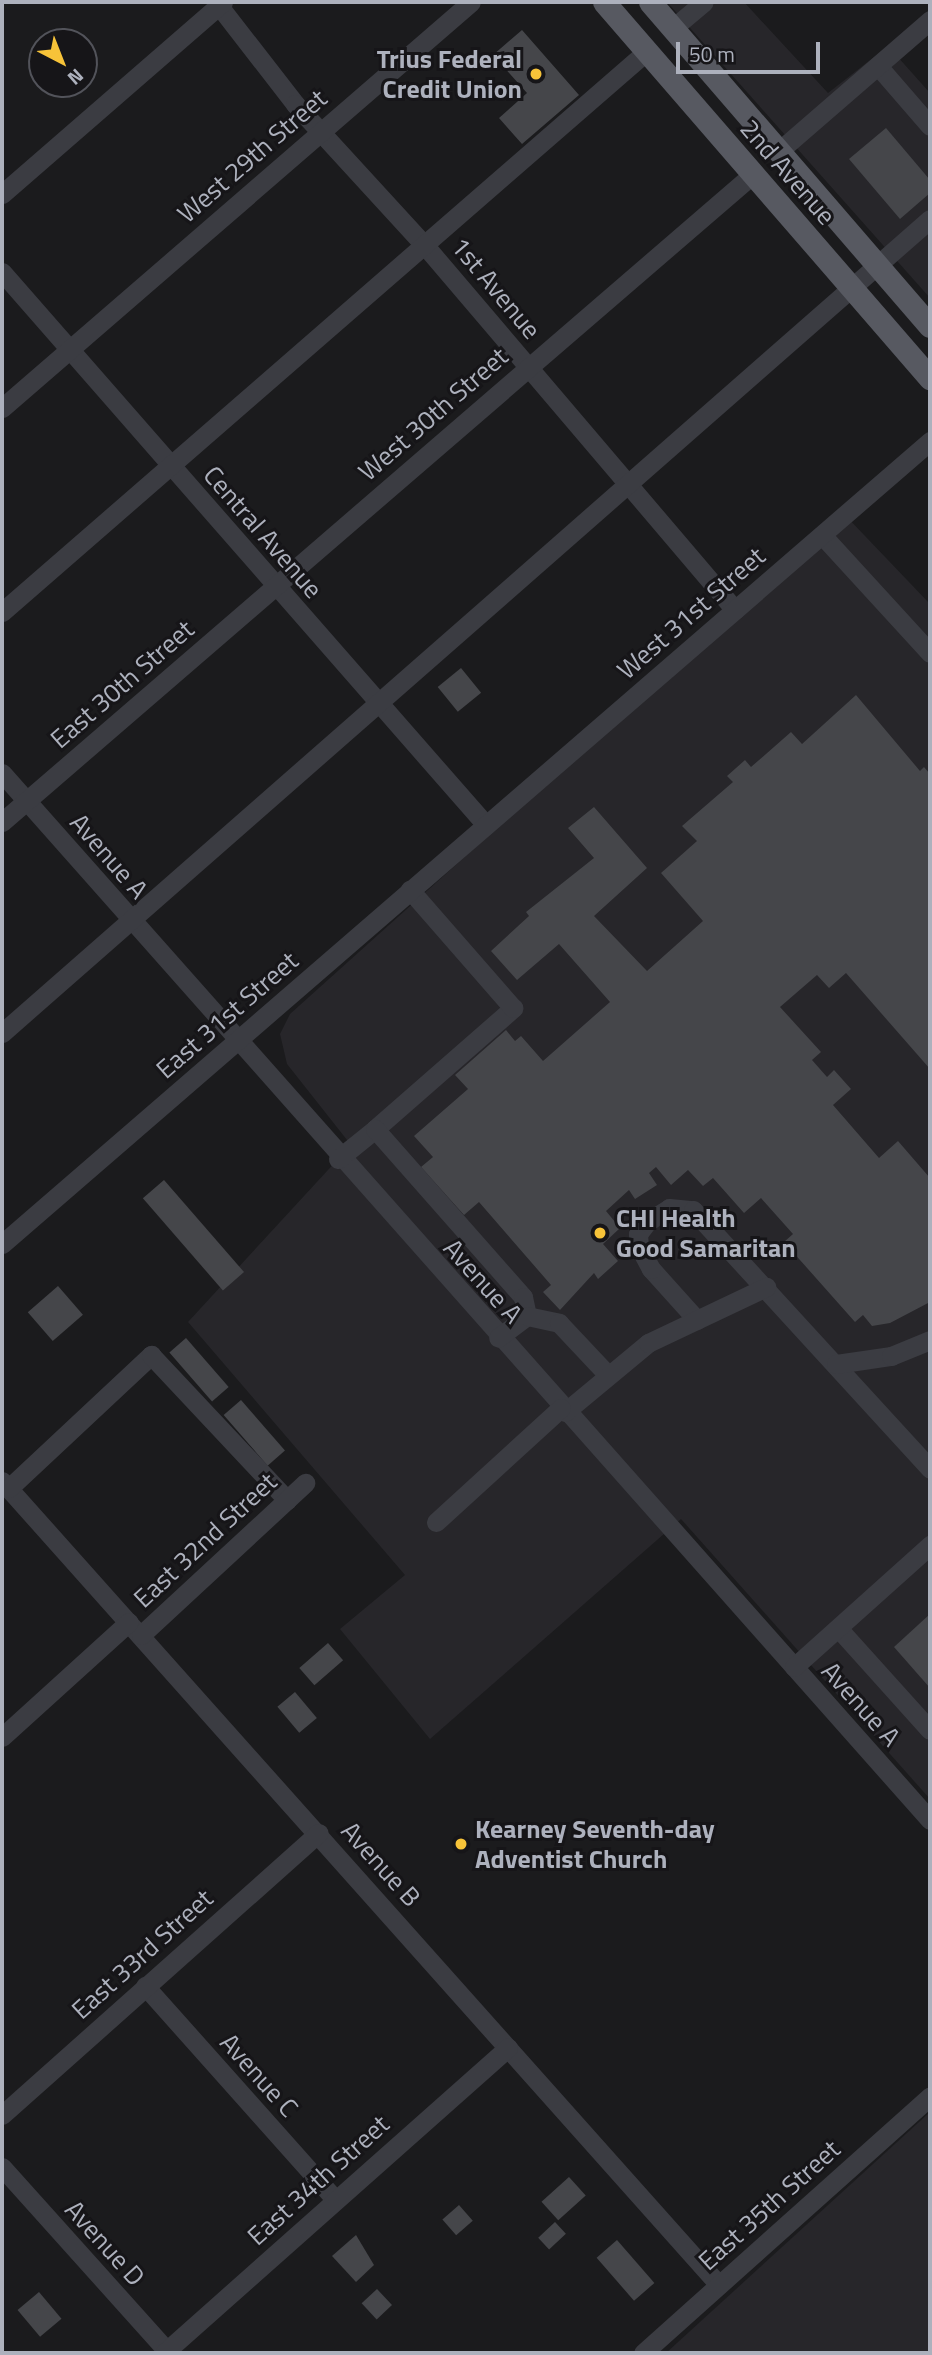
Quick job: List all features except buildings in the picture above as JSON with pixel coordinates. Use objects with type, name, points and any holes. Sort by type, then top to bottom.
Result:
[{"type":"main road","name":"2nd Avenue","points":[[604,2],[930,379]]},
{"type":"main road","name":"2nd Avenue","points":[[650,2],[930,326]]},
{"type":"street","name":"West 29th Street","points":[[2,408],[471,2]]},
{"type":"street","points":[[673,28],[704,2]]},
{"type":"street","name":"1st Avenue","points":[[219,3],[320,132],[427,248],[735,610]]},
{"type":"street","points":[[2,194],[219,3]]},
{"type":"street","points":[[779,151],[930,20]]},
{"type":"street","points":[[2,612],[427,248],[647,51]]},
{"type":"street","points":[[878,66],[930,126]]},
{"type":"street","name":"West 30th Street","points":[[275,585],[753,174]]},
{"type":"street","points":[[2,1033],[630,486],[930,219]]},
{"type":"street","name":"Central Avenue","points":[[2,272],[486,825]]},
{"type":"street","name":"West 31st Street","points":[[486,825],[930,441]]},
{"type":"street","points":[[822,535],[930,652]]},
{"type":"street","name":"East 30th Street","points":[[2,822],[275,585]]},
{"type":"street","name":"Avenue A","points":[[2,774],[338,1158],[930,1820]]},
{"type":"street","name":"East 31st Street","points":[[2,1244],[486,825]]},
{"type":"street","points":[[338,1158],[513,1008],[410,891]]},
{"type":"street","points":[[375,1129],[523,1297],[527,1316]]},
{"type":"street","points":[[698,1320],[651,1269],[639,1246],[638,1234],[657,1213],[681,1207],[694,1210],[930,1469]]},
{"type":"street","points":[[436,1522],[563,1410],[648,1343],[766,1287]]},
{"type":"street","points":[[498,1338],[527,1316],[544,1316],[559,1324],[608,1375]]},
{"type":"street","points":[[836,1364],[891,1356],[930,1339]]},
{"type":"street","points":[[5,1484],[151,1355],[287,1500]]},
{"type":"street","name":"East 32nd Street","points":[[2,1737],[135,1629],[305,1483]]},
{"type":"street","name":"Avenue B","points":[[5,1484],[719,2285]]},
{"type":"street","points":[[794,1667],[930,1545]]},
{"type":"street","points":[[838,1628],[930,1730]]},
{"type":"street","name":"East 33rd Street","points":[[2,2115],[318,1833]]},
{"type":"street","name":"Avenue C","points":[[145,1986],[335,2199]]},
{"type":"street","name":"East 34th Street","points":[[167,2352],[335,2199],[508,2048]]},
{"type":"street","name":"East 35th Street","points":[[643,2353],[930,2096]]},
{"type":"street","name":"Avenue D","points":[[2,2168],[167,2352]]},
{"type":"shaded area","points":[[667,2],[744,2],[828,93],[888,46],[930,93],[930,298]]},
{"type":"shaded area","name":"CHI Health Good Samaritan","points":[[845,515],[930,604],[930,1799],[681,1519],[430,1739],[340,1629],[405,1575],[188,1322],[351,1145],[287,1064],[280,1034],[290,1014]]},
{"type":"shaded area","points":[[930,2112],[930,2353],[666,2353]]},
{"type":"place","name":"Trius Federal Credit Union","points":[[536,74]]},
{"type":"place","name":"CHI Health Good Samaritan","points":[[600,1233]]},
{"type":"place","name":"Kearney Seventh-day Adventist Church","points":[[461,1844]]}]
